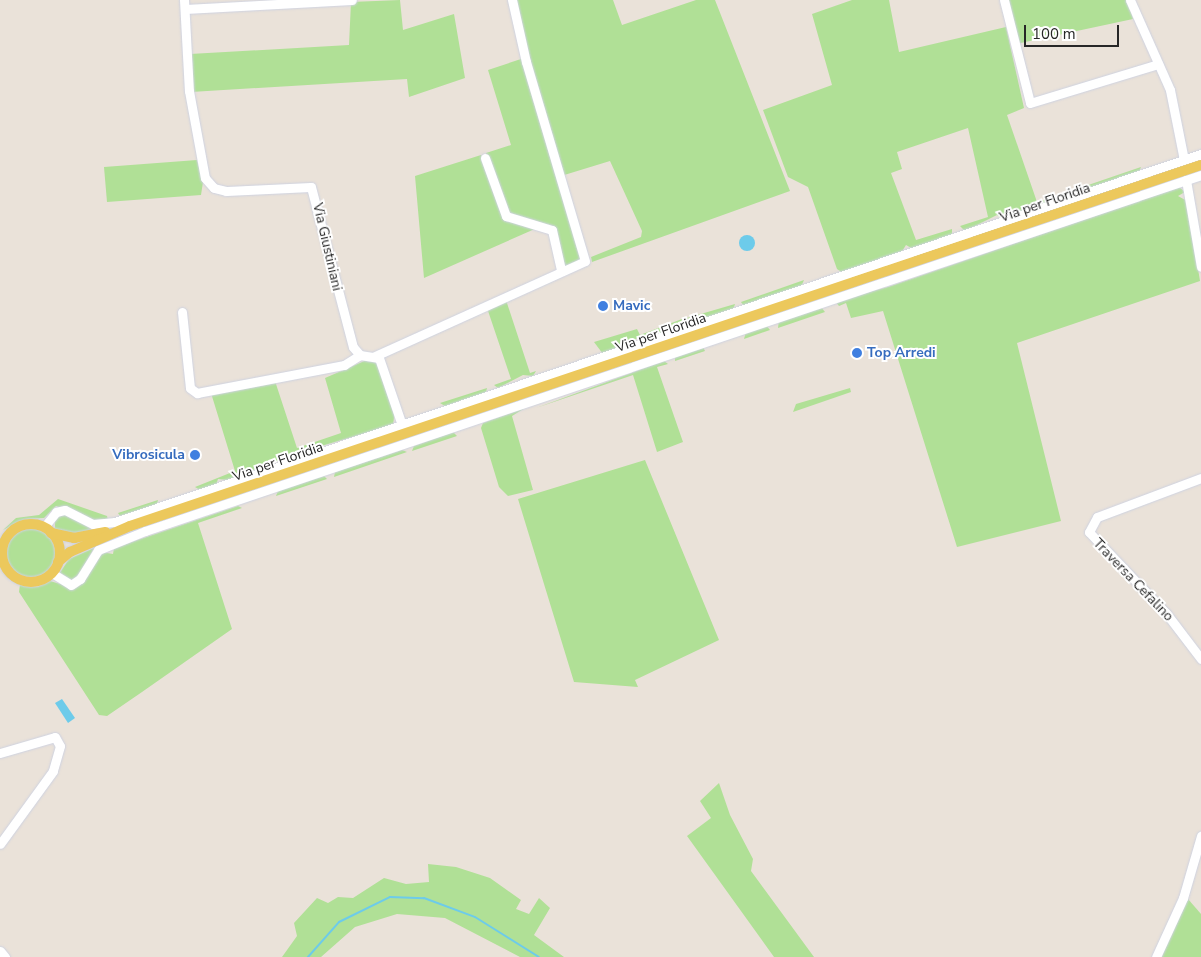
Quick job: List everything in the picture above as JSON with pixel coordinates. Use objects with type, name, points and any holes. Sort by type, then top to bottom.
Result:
[{"type":"main road","name":"Via per Floridia","points":[[130,526],[1201,165]]},
{"type":"main road","points":[[130,526],[70,552],[58,562],[52,573],[25,582],[4,572],[1,550],[17,527],[48,530],[74,538],[130,526]]},
{"type":"main road","points":[[48,530],[59,546],[58,562]]},
{"type":"street","points":[[185,5],[352,0]]},
{"type":"street","points":[[182,312],[190,388],[197,394],[344,365],[360,355],[376,356],[561,270],[585,261],[526,62],[512,0]]},
{"type":"street","points":[[1004,0],[1030,103],[1158,64]]},
{"type":"street","points":[[1130,0],[1173,98],[1184,160]]},
{"type":"street","name":"Via Giustiniani","points":[[185,5],[189,91],[205,178],[214,188],[226,191],[311,187],[346,324],[360,355]]},
{"type":"street","points":[[48,530],[56,512],[65,510],[93,524],[115,522],[349,439],[402,425],[1201,154]]},
{"type":"street","points":[[485,158],[506,216],[552,230],[561,270]]},
{"type":"street","points":[[52,573],[71,585],[80,579],[98,550],[145,531],[1201,175]]},
{"type":"street","points":[[1186,180],[1201,267]]},
{"type":"street","points":[[376,356],[402,425]]},
{"type":"street","name":"Traversa Cefalino","points":[[1201,478],[1097,517],[1089,532],[1166,613],[1201,659]]},
{"type":"street","points":[[0,754],[55,737],[60,746],[53,771],[0,844]]},
{"type":"street","points":[[1156,957],[1183,898],[1201,836]]},
{"type":"street","points":[[0,951],[4,957]]},
{"type":"green space","points":[[400,0],[403,30],[454,14],[465,78],[409,97],[407,79],[191,92],[190,54],[349,45],[351,2]]},
{"type":"green space","points":[[515,0],[613,0],[622,25],[696,0],[715,0],[790,191],[592,262],[591,257],[641,237],[642,231],[610,161],[561,176],[527,62]]},
{"type":"green space","points":[[852,0],[889,0],[899,52],[1006,27],[1024,108],[1007,115],[1037,202],[1054,197],[1052,202],[1002,219],[997,215],[965,231],[960,226],[988,217],[968,128],[897,152],[902,169],[891,173],[916,240],[952,229],[952,236],[913,249],[906,245],[901,253],[843,273],[837,269],[808,187],[788,177],[763,110],[832,85],[812,14]]},
{"type":"green space","points":[[1006,0],[1128,0],[1133,19],[1016,44]]},
{"type":"green space","points":[[524,58],[583,260],[562,268],[556,234],[511,217],[503,208],[486,153],[511,145],[488,70]]},
{"type":"green space","points":[[481,155],[503,217],[537,228],[424,278],[415,176]]},
{"type":"green space","points":[[197,160],[203,182],[201,195],[107,202],[104,167]]},
{"type":"green space","points":[[1141,167],[1139,172],[1065,197],[1062,194]]},
{"type":"green space","points":[[1179,187],[1185,192],[1178,196],[1187,201],[1200,281],[1017,343],[1061,521],[957,547],[883,311],[851,318],[846,303],[839,306],[835,301],[888,287]]},
{"type":"green space","points":[[804,280],[801,287],[744,306],[741,302]]},
{"type":"green space","points":[[505,297],[530,373],[536,371],[533,376],[523,375],[498,388],[494,385],[511,379],[486,305]]},
{"type":"green space","points":[[735,304],[733,310],[692,324],[687,318]]},
{"type":"green space","points":[[821,307],[825,312],[778,328],[779,320]]},
{"type":"green space","points":[[682,319],[680,328],[642,340],[640,337],[603,354],[594,342],[637,329],[640,335]]},
{"type":"green space","points":[[766,325],[770,330],[744,339],[746,332]]},
{"type":"green space","points":[[703,347],[705,351],[675,361],[675,357]]},
{"type":"green space","points":[[369,359],[377,361],[395,411],[393,425],[294,454],[228,480],[218,479],[216,485],[200,490],[195,487],[235,471],[211,393],[275,381],[297,448],[341,433],[325,378]]},
{"type":"green space","points":[[664,361],[668,364],[657,367],[683,442],[657,452],[633,375],[536,408]]},
{"type":"green space","points":[[487,388],[486,392],[445,406],[440,403]]},
{"type":"green space","points":[[850,388],[851,392],[793,412],[796,404]]},
{"type":"green space","points":[[525,408],[512,416],[533,490],[508,496],[499,487],[481,428],[483,423]]},
{"type":"green space","points":[[453,432],[457,436],[412,451],[414,446]]},
{"type":"green space","points":[[402,450],[407,452],[334,477],[335,472]]},
{"type":"green space","points":[[645,460],[719,640],[635,680],[638,687],[574,682],[518,499]]},
{"type":"green space","points":[[324,476],[327,479],[276,496],[278,491]]},
{"type":"green space","points":[[58,499],[107,516],[108,520],[99,522],[56,506],[44,518],[25,519],[3,530],[16,518],[39,515]]},
{"type":"green space","points":[[158,500],[157,504],[120,516],[118,513]]},
{"type":"green space","points":[[238,506],[242,508],[198,523],[232,629],[107,716],[99,715],[19,592],[20,584],[37,587],[50,581],[74,588],[101,552],[113,554],[114,548]]},
{"type":"green space","points":[[64,514],[99,529],[76,534],[55,530],[55,517]]},
{"type":"green space","points":[[25,528],[35,528],[48,535],[55,548],[55,558],[48,571],[35,578],[25,578],[16,574],[9,567],[5,558],[5,548],[9,539],[16,532]]},
{"type":"green space","points":[[94,548],[78,577],[70,581],[59,574],[69,559]]},
{"type":"green space","points":[[719,783],[730,815],[753,859],[751,871],[814,957],[774,957],[687,836],[711,818],[700,801]]},
{"type":"green space","points":[[428,864],[456,867],[490,878],[521,900],[516,909],[529,914],[539,898],[550,908],[534,935],[564,957],[520,957],[445,918],[397,914],[355,927],[321,957],[282,957],[297,936],[294,923],[317,898],[328,903],[338,897],[353,898],[384,878],[406,884],[429,882]]},
{"type":"green space","points":[[1188,899],[1201,914],[1201,957],[1160,957]]},
{"type":"water","points":[[747,235],[755,243],[747,251],[739,243]]},
{"type":"water","points":[[62,699],[75,718],[68,723],[55,703]]},
{"type":"waterway","points":[[308,957],[339,922],[390,897],[424,898],[475,917],[539,957]]},
{"type":"place","name":"Mavic","points":[[603,306]]},
{"type":"place","name":"Top Arredi","points":[[857,353]]},
{"type":"place","name":"Vibrosicula","points":[[195,455]]}]
